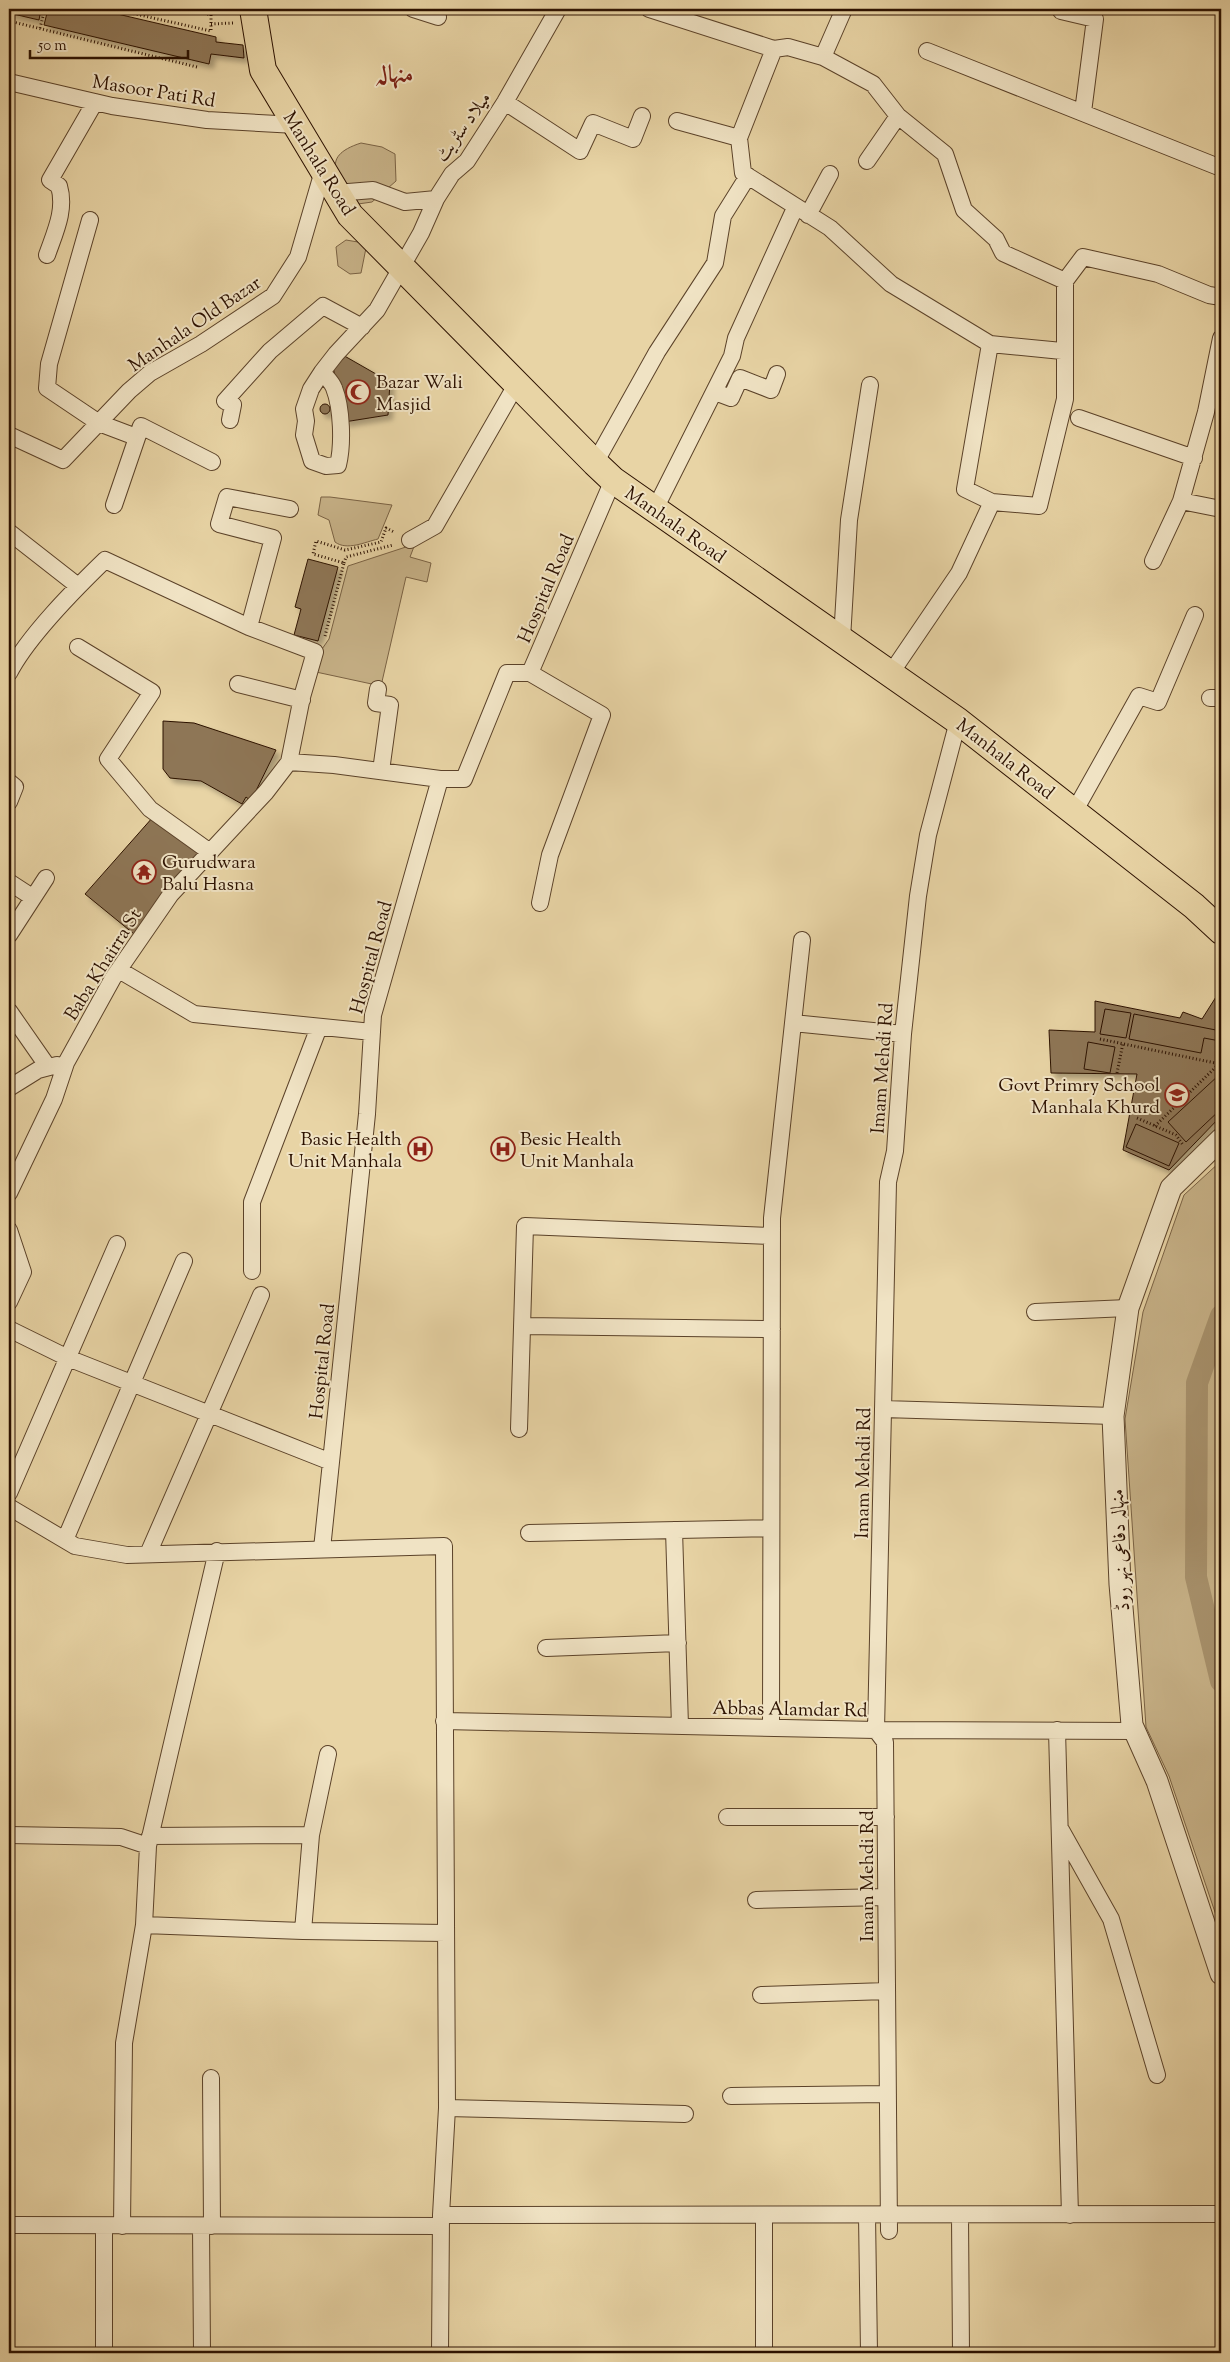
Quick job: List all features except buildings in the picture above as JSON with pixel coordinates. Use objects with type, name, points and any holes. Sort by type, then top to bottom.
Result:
[{"type":"main road","name":"Manhala Road","points":[[252,9],[263,70],[350,215],[604,472],[958,721],[1221,931]]},
{"type":"street","points":[[413,9],[438,17]]},
{"type":"street","name":"میلاد سٹریٹ","points":[[322,372],[334,388],[341,426],[342,449],[338,465],[326,466],[312,461],[306,447],[304,409],[311,389],[322,372],[336,354],[377,310],[421,233],[436,198],[452,174],[467,161],[505,102],[558,9]]},
{"type":"street","points":[[823,57],[844,9]]},
{"type":"street","points":[[656,10],[774,49],[788,46],[823,57],[873,84],[898,116],[945,154],[964,210],[996,239],[1003,253],[1065,282]]},
{"type":"street","points":[[1061,11],[1095,19],[1082,112]]},
{"type":"street","points":[[774,49],[739,138],[743,173],[830,228],[891,284],[990,344],[1062,350]]},
{"type":"street","points":[[927,51],[1221,168]]},
{"type":"street","name":"Masoor Pati Rd","points":[[9,82],[95,102],[207,120],[296,125]]},
{"type":"street","points":[[47,255],[61,213],[62,204],[59,186],[50,180],[95,102]]},
{"type":"street","points":[[505,102],[580,151],[593,123],[633,139],[642,116]]},
{"type":"street","points":[[867,160],[898,116]]},
{"type":"street","points":[[677,121],[739,138]]},
{"type":"street","points":[[655,509],[715,392],[732,356],[736,338],[802,211],[830,174]]},
{"type":"street","name":"Hospital Road","points":[[322,1548],[367,1114],[373,1015],[440,779],[464,779],[507,673],[530,673],[604,472],[657,352],[715,263],[723,216],[748,176]]},
{"type":"street","points":[[330,182],[373,190],[405,202],[436,198]]},
{"type":"street","name":"Manhala Old Bazar","points":[[9,435],[63,460],[150,373],[172,358],[202,344],[273,296],[298,257],[330,182]]},
{"type":"street","points":[[90,220],[49,364],[47,388],[99,423],[136,437]]},
{"type":"street","points":[[990,344],[965,489],[992,502],[1039,506],[1065,399],[1065,282],[1082,257],[1158,274],[1208,295],[1221,297]]},
{"type":"street","points":[[230,420],[233,405],[225,401],[270,351],[323,306],[362,327]]},
{"type":"street","points":[[1153,561],[1181,501],[1206,412],[1221,338]]},
{"type":"street","points":[[715,392],[731,398],[740,378],[770,390],[777,374]]},
{"type":"street","points":[[410,540],[435,526],[516,385]]},
{"type":"street","points":[[842,639],[849,520],[870,385]]},
{"type":"street","points":[[1079,418],[1194,458]]},
{"type":"street","points":[[114,505],[136,437],[142,426],[212,462]]},
{"type":"street","points":[[249,627],[273,538],[219,524],[227,497],[290,509]]},
{"type":"street","points":[[1181,501],[1221,509]]},
{"type":"street","points":[[890,673],[959,573],[992,502]]},
{"type":"street","points":[[9,532],[78,586]]},
{"type":"street","points":[[9,673],[16,659],[78,586],[105,560],[249,627],[315,652],[302,700],[289,762],[334,765],[440,779]]},
{"type":"street","points":[[1074,812],[1139,696],[1158,702],[1195,615]]},
{"type":"street","points":[[78,647],[152,692],[108,759],[150,808],[210,852]]},
{"type":"street","points":[[530,673],[602,715],[550,855],[540,903]]},
{"type":"street","points":[[238,684],[302,700]]},
{"type":"street","points":[[378,689],[376,702],[390,705],[381,771]]},
{"type":"street","name":"Imam Mehdi Rd","points":[[889,2223],[885,1742],[876,1730],[888,1182],[895,1151],[902,1034],[918,896],[928,835],[958,721]]},
{"type":"street","name":"Baba Khairra St","points":[[9,1192],[54,1099],[66,1063],[119,970],[171,894],[266,792],[289,762]]},
{"type":"street","points":[[9,782],[16,787],[9,802]]},
{"type":"street","points":[[9,935],[46,878]]},
{"type":"street","points":[[9,882],[32,897]]},
{"type":"street","points":[[771,1728],[772,1218],[802,940]]},
{"type":"street","points":[[119,970],[194,1014],[372,1032]]},
{"type":"street","points":[[9,1011],[48,1068]]},
{"type":"street","points":[[793,1023],[902,1034]]},
{"type":"street","points":[[252,1271],[252,1202],[319,1027]]},
{"type":"street","points":[[9,1088],[38,1070],[66,1063]]},
{"type":"street","name":"منہالہ دفاعی نہر روڈ","points":[[1221,1139],[1171,1188],[1128,1308],[1113,1416],[1120,1584],[1132,1725],[1157,1781],[1221,1974]]},
{"type":"street","points":[[519,1429],[525,1226],[772,1236]]},
{"type":"street","points":[[9,1230],[23,1272],[9,1302]]},
{"type":"street","points":[[9,1492],[117,1244]]},
{"type":"street","points":[[65,1540],[184,1261]]},
{"type":"street","points":[[148,1554],[261,1296]]},
{"type":"street","points":[[1035,1312],[1128,1308]]},
{"type":"street","points":[[523,1326],[772,1329]]},
{"type":"street","points":[[9,1330],[68,1358],[331,1462]]},
{"type":"street","points":[[883,1410],[1113,1416]]},
{"type":"street","points":[[9,1507],[75,1546],[127,1555],[444,1546],[447,2108],[441,2221],[440,2353]]},
{"type":"street","points":[[529,1533],[771,1528]]},
{"type":"street","points":[[674,1530],[680,1726]]},
{"type":"street","points":[[122,2226],[124,2043],[144,1925],[149,1841],[217,1551]]},
{"type":"street","points":[[546,1648],[678,1643]]},
{"type":"street","name":"Abbas Alamdar Rd","points":[[444,1721],[876,1730],[1134,1731]]},
{"type":"street","points":[[1057,1730],[1070,2215]]},
{"type":"street","points":[[303,1931],[311,1835],[328,1754]]},
{"type":"street","points":[[727,1817],[886,1816]]},
{"type":"street","points":[[1060,1827],[1111,1919],[1158,2075]]},
{"type":"street","points":[[9,1835],[121,1838],[149,1841],[311,1835]]},
{"type":"street","points":[[756,1900],[886,1897]]},
{"type":"street","points":[[144,1925],[303,1931],[446,1933]]},
{"type":"street","points":[[761,1995],[887,1991]]},
{"type":"street","points":[[202,2353],[211,2078]]},
{"type":"street","points":[[731,2096],[888,2094]]},
{"type":"street","points":[[447,2108],[685,2114]]},
{"type":"street","points":[[9,2225],[207,2226],[764,2215],[867,2215],[889,2223],[960,2215],[1221,2214]]},
{"type":"street","points":[[764,2215],[764,2353]]},
{"type":"street","points":[[867,2215],[869,2353]]},
{"type":"street","points":[[960,2215],[961,2353]]},
{"type":"street","points":[[104,2226],[104,2353]]},
{"type":"path","points":[[40,28],[45,9]]},
{"type":"path","points":[[113,9],[211,31],[211,15],[186,9]]},
{"type":"path","points":[[9,21],[197,67]]},
{"type":"path","points":[[344,563],[313,554],[316,541],[345,550],[381,542],[386,528],[410,540]]},
{"type":"path","points":[[346,556],[410,540]]},
{"type":"path","points":[[324,642],[346,556],[345,550]]},
{"type":"path","points":[[1100,1039],[1220,1063]]},
{"type":"path","points":[[1117,1073],[1122,1044]]},
{"type":"path","points":[[1155,1126],[1220,1063]]},
{"type":"path","points":[[1138,1118],[1176,1136],[1183,1144]]},
{"type":"shaded area","points":[[361,143],[382,147],[395,154],[396,181],[372,202],[358,204],[339,177],[336,162],[339,155]]},
{"type":"shaded area","points":[[346,240],[358,242],[366,248],[361,273],[350,274],[338,266],[336,247]]},
{"type":"shaded area","points":[[321,497],[392,505],[378,539],[345,546],[335,542],[329,520],[318,515]]},
{"type":"shaded area","points":[[415,544],[410,557],[431,563],[427,582],[406,577],[381,686],[316,672],[322,649],[329,639],[348,566]]},
{"type":"shaded area","points":[[1221,1161],[1221,1930],[1169,1776],[1146,1727],[1125,1419],[1143,1312],[1184,1195]]},
{"type":"waterway","points":[[1221,1316],[1197,1383],[1196,1577],[1221,1681]]},
{"type":"place","name":"Bazar Wali Masjid","points":[[358,392]]},
{"type":"place","name":"Gurudwara Balu Hasna","points":[[144,872]]},
{"type":"place","name":"Govt Primry School Manhala Khurd","points":[[1177,1095]]},
{"type":"place","name":"Basic Health Unit Manhala","points":[[420,1149]]},
{"type":"place","name":"Besic Health Unit Manhala","points":[[503,1149]]},
{"type":"district","name":"منہالہ","points":[[394,74]]}]
